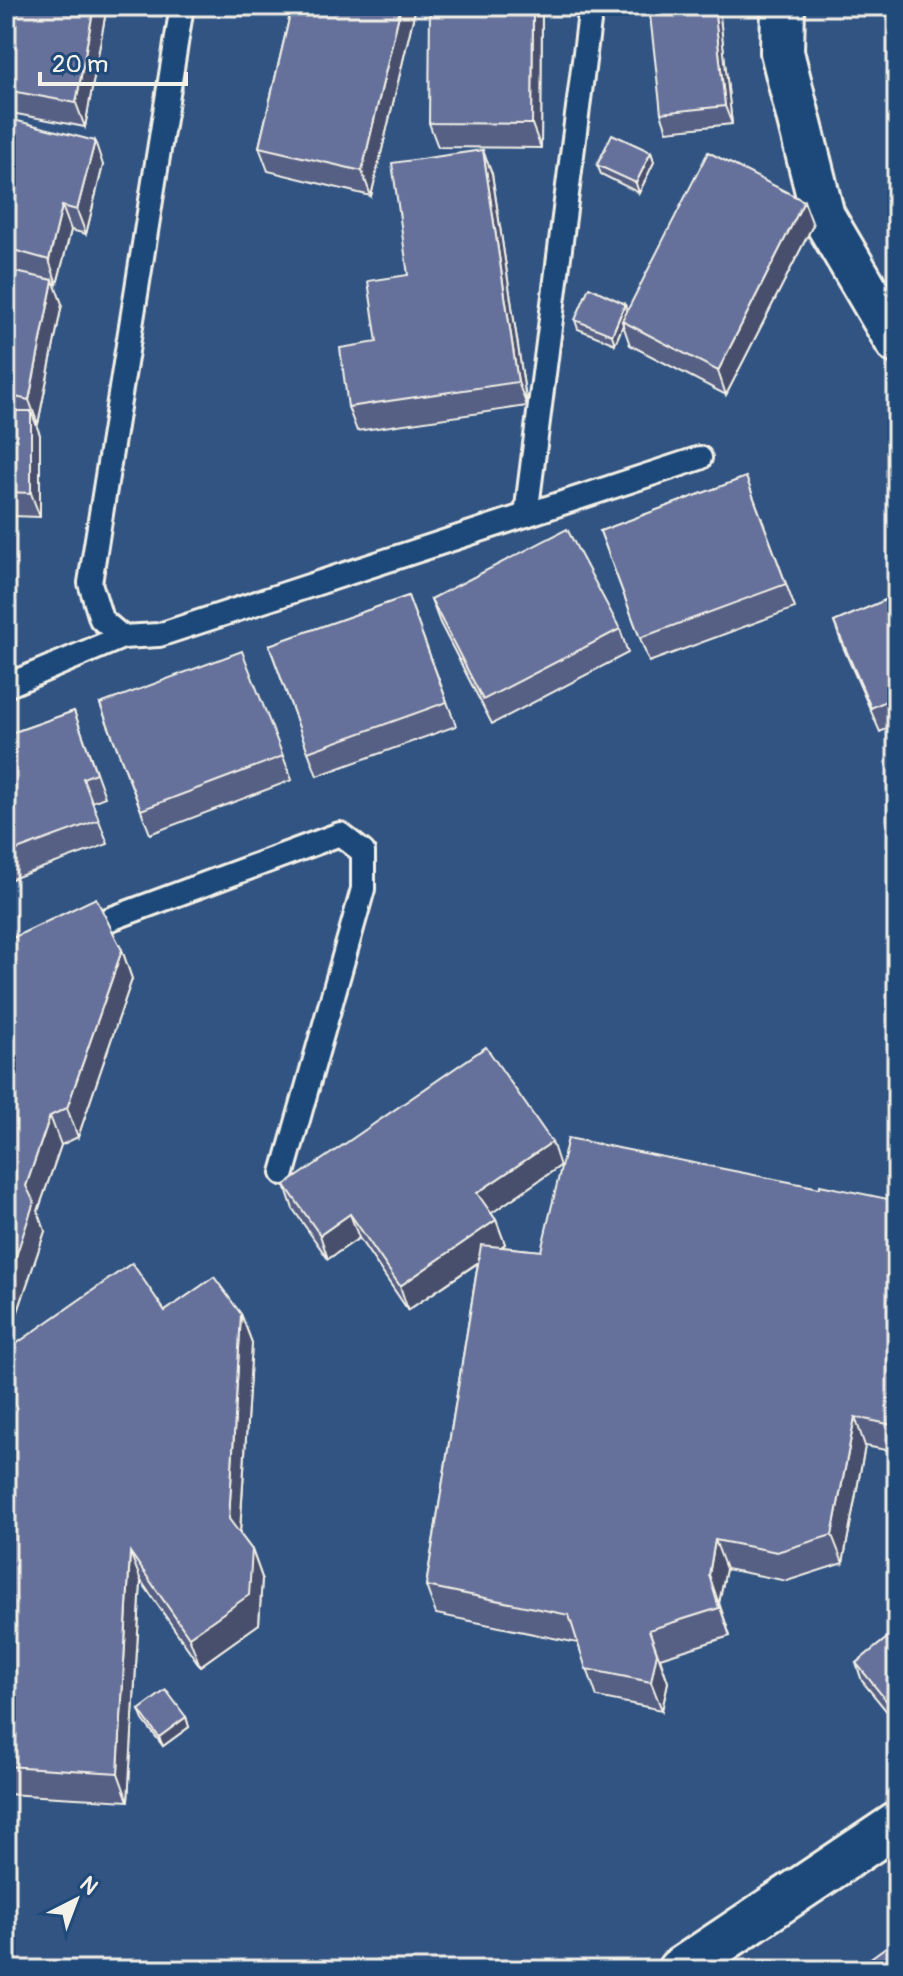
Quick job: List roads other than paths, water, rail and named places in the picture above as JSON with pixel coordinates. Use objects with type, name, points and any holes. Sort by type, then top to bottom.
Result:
[{"type":"street","points":[[783,6],[782,52],[823,216],[897,342]]},
{"type":"street","points":[[680,1970],[897,1824]]},
{"type":"lane","points":[[122,637],[101,619],[90,583],[182,6]]},
{"type":"lane","points":[[526,515],[591,6]]},
{"type":"lane","points":[[6,686],[122,637],[159,635],[700,458]]},
{"type":"lane","points":[[64,936],[340,834],[363,852],[363,889],[283,1173]]}]
